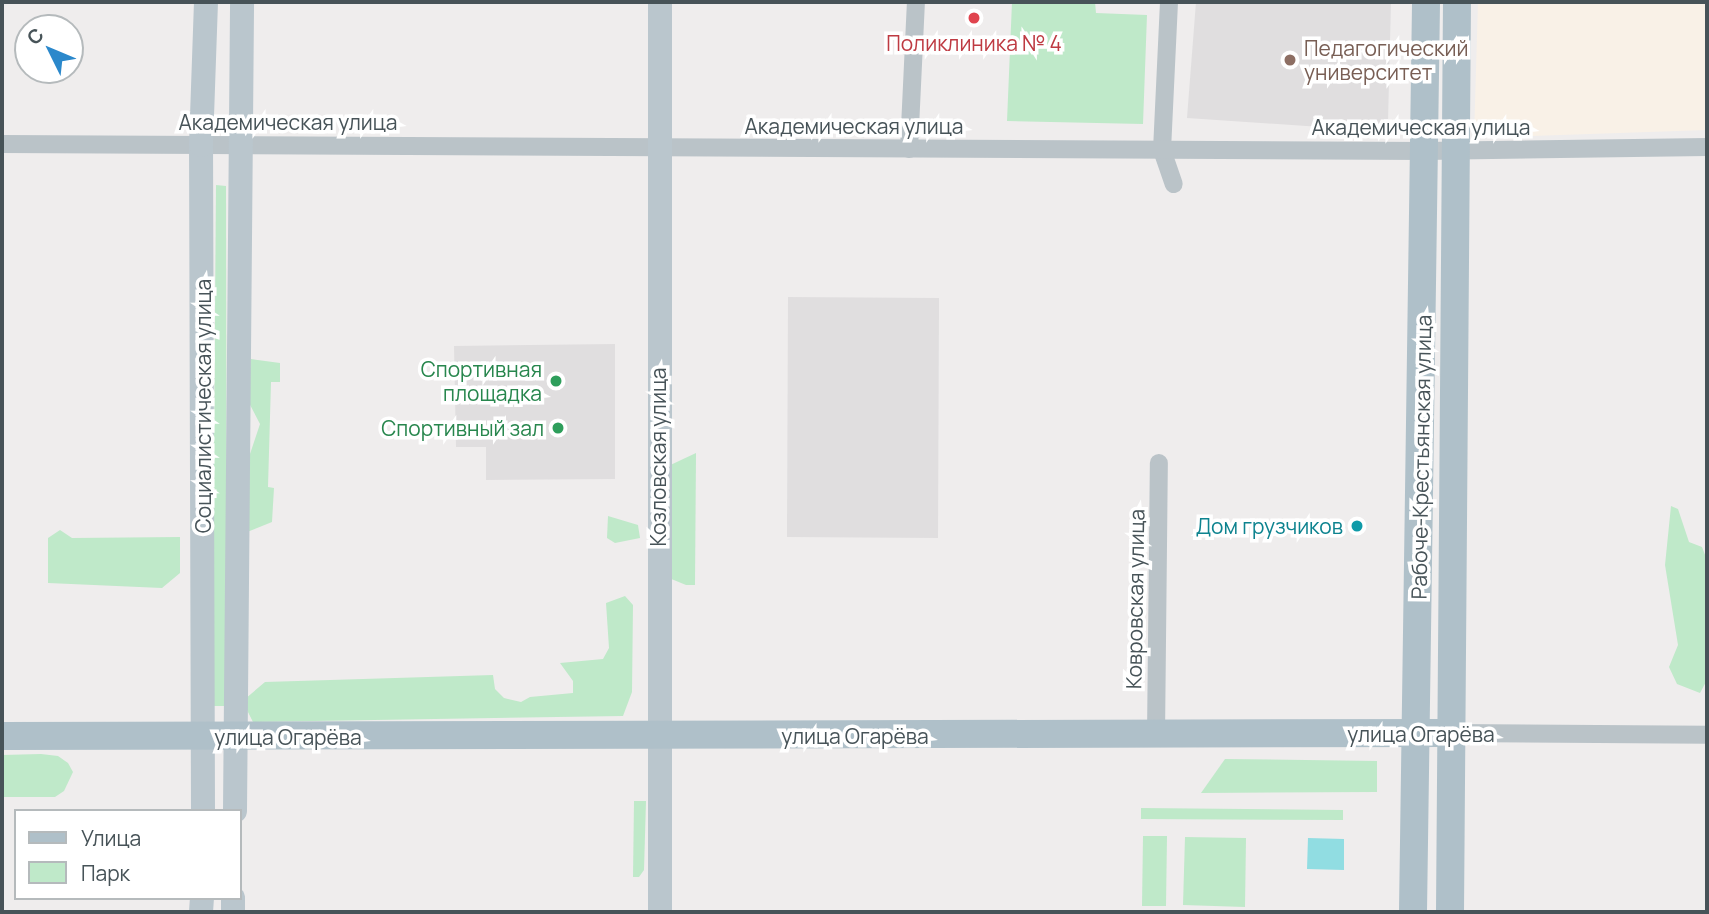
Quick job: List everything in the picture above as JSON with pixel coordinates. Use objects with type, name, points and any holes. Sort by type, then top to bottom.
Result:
[{"type":"main road","name":"Рабоче-Крестьянская улица","points":[[1413,912],[1418,734],[1426,2]]},
{"type":"main road","name":"Рабоче-Крестьянская улица","points":[[1450,912],[1457,2]]},
{"type":"main road","name":"улица Огарёва","points":[[2,736],[1156,736],[1452,733]]},
{"type":"street","name":"Социалистическая улица","points":[[204,809],[206,737],[201,145],[206,2]]},
{"type":"street","name":"Социалистическая улица","points":[[235,809],[242,2]]},
{"type":"street","name":"Козловская улица","points":[[660,2],[657,736],[660,912]]},
{"type":"street","points":[[909,149],[916,2]]},
{"type":"street","points":[[1170,2],[1161,150],[1174,184]]},
{"type":"street","name":"Академическая улица","points":[[2,144],[1424,151],[1707,147]]},
{"type":"street","name":"Ковровская улица","points":[[1156,736],[1159,463]]},
{"type":"street","name":"улица Огарёва","points":[[1452,733],[1707,736]]},
{"type":"shaded area","name":"Педагогический университет","points":[[1196,2],[1391,2],[1388,121],[1379,131],[1187,118]]},
{"type":"shaded area","points":[[1478,2],[1707,2],[1707,130],[1474,138]]},
{"type":"shaded area","points":[[788,297],[939,298],[938,538],[787,537]]},
{"type":"shaded area","points":[[615,344],[615,479],[486,480],[486,447],[456,447],[454,346]]},
{"type":"green space","points":[[1012,2],[1095,2],[1096,13],[1147,15],[1143,124],[1007,121]]},
{"type":"green space","points":[[216,185],[226,186],[227,706],[212,706]]},
{"type":"green space","points":[[251,359],[280,363],[280,382],[271,382],[268,487],[274,488],[272,522],[242,534],[250,454],[260,424],[247,399]]},
{"type":"green space","points":[[696,453],[695,585],[686,585],[664,576],[664,468]]},
{"type":"green space","points":[[1671,506],[1678,509],[1689,542],[1702,547],[1707,560],[1707,680],[1700,693],[1677,684],[1669,667],[1678,645],[1665,565]]},
{"type":"green space","points":[[608,516],[638,525],[640,538],[615,543],[607,538]]},
{"type":"green space","points":[[60,530],[72,538],[180,537],[180,573],[162,588],[48,583],[48,538]]},
{"type":"green space","points":[[625,596],[633,605],[632,692],[623,716],[253,722],[247,710],[245,699],[265,682],[493,675],[495,689],[504,698],[521,702],[530,697],[573,693],[573,681],[560,663],[603,659],[609,648],[606,603]]},
{"type":"green space","points":[[2,755],[58,756],[68,763],[73,772],[64,791],[55,797],[2,797]]},
{"type":"green space","points":[[1225,759],[1377,761],[1377,792],[1201,793]]},
{"type":"green space","points":[[634,801],[646,801],[644,870],[639,877],[633,877]]},
{"type":"green space","points":[[1141,808],[1343,810],[1343,820],[1141,819]]},
{"type":"green space","points":[[1143,836],[1167,836],[1166,906],[1142,906]]},
{"type":"green space","points":[[1185,837],[1246,838],[1245,907],[1183,905]]},
{"type":"water","points":[[1308,838],[1344,839],[1344,870],[1307,869]]},
{"type":"place","name":"Поликлиника № 4","points":[[974,18]]},
{"type":"place","name":"Педагогический университет","points":[[1290,60]]},
{"type":"place","name":"Спортивная площадка","points":[[556,381]]},
{"type":"place","name":"Спортивный зал","points":[[558,428]]},
{"type":"place","name":"Дом грузчиков","points":[[1357,526]]}]
